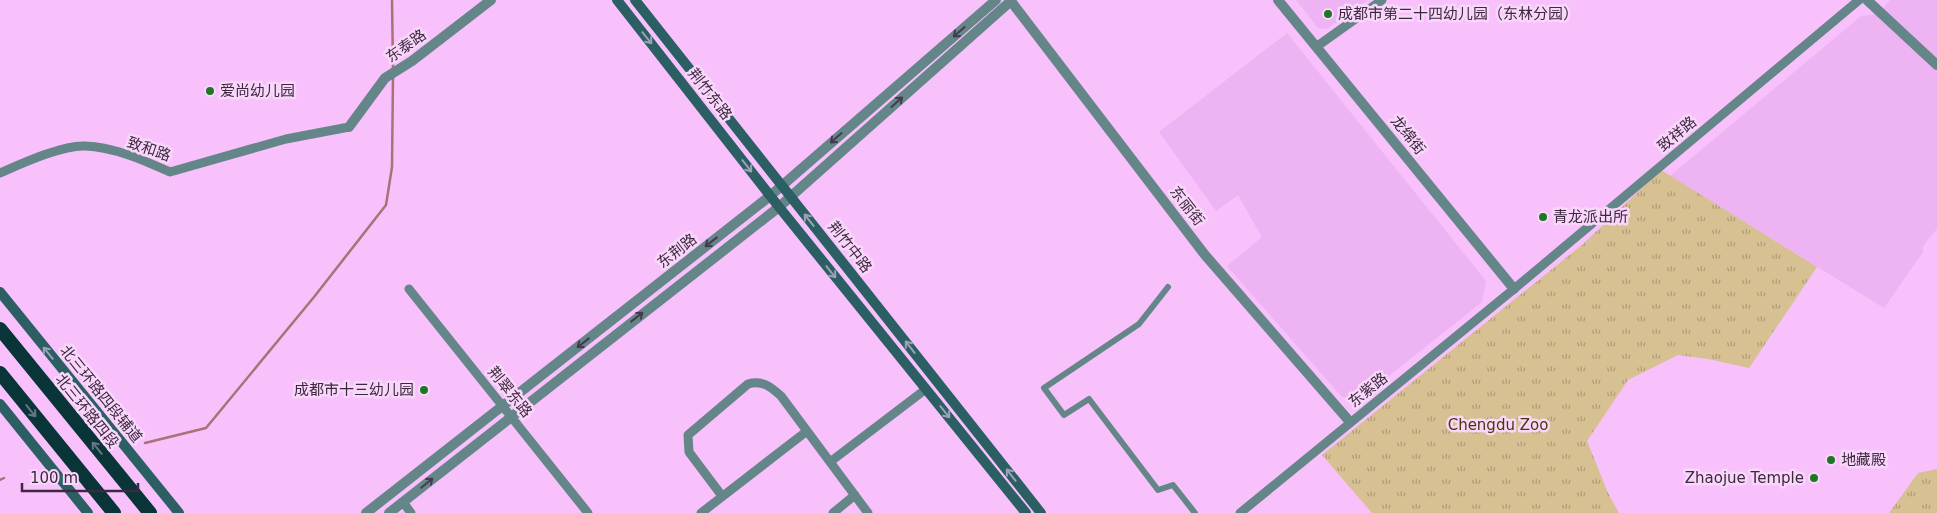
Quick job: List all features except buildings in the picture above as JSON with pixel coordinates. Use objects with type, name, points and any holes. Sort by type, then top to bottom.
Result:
[{"type":"highway","name":"北三环路四段","points":[[0,329],[150,513]]},
{"type":"highway","points":[[0,373],[114,513]]},
{"type":"main road","name":"荆竹东路","points":[[617,0],[779,207]]},
{"type":"main road","name":"荆竹中路","points":[[635,0],[1041,513]]},
{"type":"main road","name":"荆竹中路","points":[[779,207],[1026,513]]},
{"type":"main road","name":"北三环路四段辅道","points":[[0,292],[179,513]]},
{"type":"main road","points":[[0,404],[88,513]]},
{"type":"street","name":"东泰路","points":[[349,127],[385,78],[400,69],[491,0]]},
{"type":"street","name":"东荆路","points":[[366,513],[770,196],[996,0]]},
{"type":"street","name":"东荆路","points":[[389,513],[511,415],[779,207],[1011,0]]},
{"type":"street","name":"东丽街","points":[[1011,0],[1205,255],[1350,422]]},
{"type":"street","name":"龙绵街","points":[[1278,0],[1514,289]]},
{"type":"street","points":[[1316,47],[1382,0]]},
{"type":"street","name":"致祥路","points":[[1514,289],[1859,0]]},
{"type":"street","points":[[1867,0],[1937,65]]},
{"type":"street","name":"致和路","points":[[0,173],[40,156],[84,146],[134,156],[170,172],[286,139],[349,127]]},
{"type":"street","points":[[1168,288],[1139,324],[1044,388],[1064,415],[1089,399],[1158,490],[1173,485],[1195,513]]},
{"type":"street","name":"荆翠东路","points":[[410,289],[588,513]]},
{"type":"street","name":"东紫路","points":[[1240,513],[1514,289]]},
{"type":"street","points":[[722,496],[689,452],[688,435],[748,384],[758,381],[771,387],[781,396],[868,513]]},
{"type":"street","points":[[830,462],[926,389]]},
{"type":"street","points":[[701,513],[807,431]]},
{"type":"street","points":[[833,513],[855,496]]},
{"type":"street","points":[[403,502],[411,513]]},
{"type":"shaded area","name":"成都市第二十四幼儿园（东林分园）","points":[[1296,0],[1368,0],[1327,29],[1318,28]]},
{"type":"shaded area","points":[[1890,0],[1937,0],[1937,229],[1923,246],[1923,252],[1884,308],[1670,176],[1861,16],[1878,14]]},
{"type":"shaded area","points":[[1287,33],[1486,281],[1482,302],[1360,399],[1342,397],[1227,266],[1262,237],[1238,195],[1216,211],[1159,132]]},
{"type":"green space","name":"Chengdu Zoo","points":[[1661,170],[1817,267],[1749,368],[1678,355],[1628,380],[1587,441],[1608,493],[1619,513],[1372,513],[1322,455],[1583,244]]},
{"type":"green space","points":[[1937,469],[1937,513],[1889,513],[1918,473]]},
{"type":"waterway","points":[[392,0],[393,68]]},
{"type":"waterway","points":[[145,443],[206,428],[314,297],[386,205],[392,167],[393,76]]},
{"type":"waterway","points":[[0,480],[4,478]]},
{"type":"place","name":"成都市第二十四幼儿园（东林分园）","points":[[1328,14]]},
{"type":"place","name":"爱尚幼儿园","points":[[210,91]]},
{"type":"place","name":"青龙派出所","points":[[1543,217]]},
{"type":"place","name":"成都市十三幼儿园","points":[[424,390]]},
{"type":"place","name":"地藏殿","points":[[1831,460]]},
{"type":"place","name":"Zhaojue Temple","points":[[1814,478]]}]
